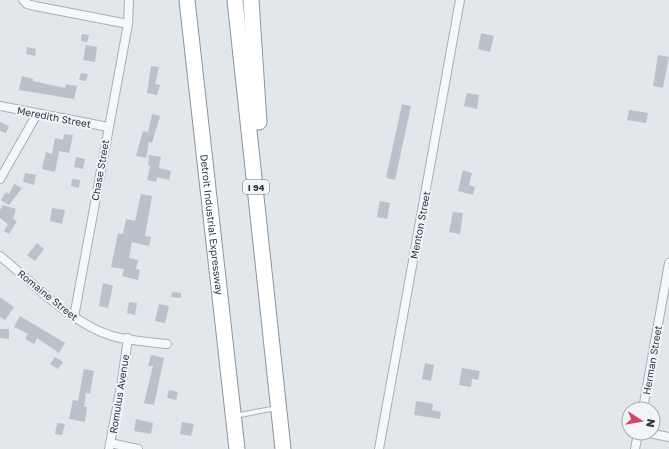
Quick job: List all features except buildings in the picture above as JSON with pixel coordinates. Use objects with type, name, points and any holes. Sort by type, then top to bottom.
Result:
[{"type":"highway","name":"Detroit Industrial Expressway","points":[[186,0],[237,449]]},
{"type":"highway","name":"I 94","points":[[235,0],[276,375],[282,449]]},
{"type":"highway","points":[[251,0],[276,375]]},
{"type":"street","points":[[23,0],[27,4],[35,6],[128,24]]},
{"type":"street","name":"Chase Street","points":[[74,317],[128,24],[130,0]]},
{"type":"street","name":"Menton Street","points":[[379,449],[460,0]]},
{"type":"street","name":"Meredith Street","points":[[0,106],[108,127]]},
{"type":"street","points":[[0,179],[37,114]]},
{"type":"street","name":"Romaine Street","points":[[0,256],[74,317],[103,332],[128,338],[167,344]]},
{"type":"street","name":"Herman Street","points":[[644,401],[669,263]]},
{"type":"street","name":"Romulus Avenue","points":[[110,446],[128,338]]},
{"type":"street","points":[[110,446],[138,449]]},
{"type":"lane","points":[[233,416],[278,408]]}]
